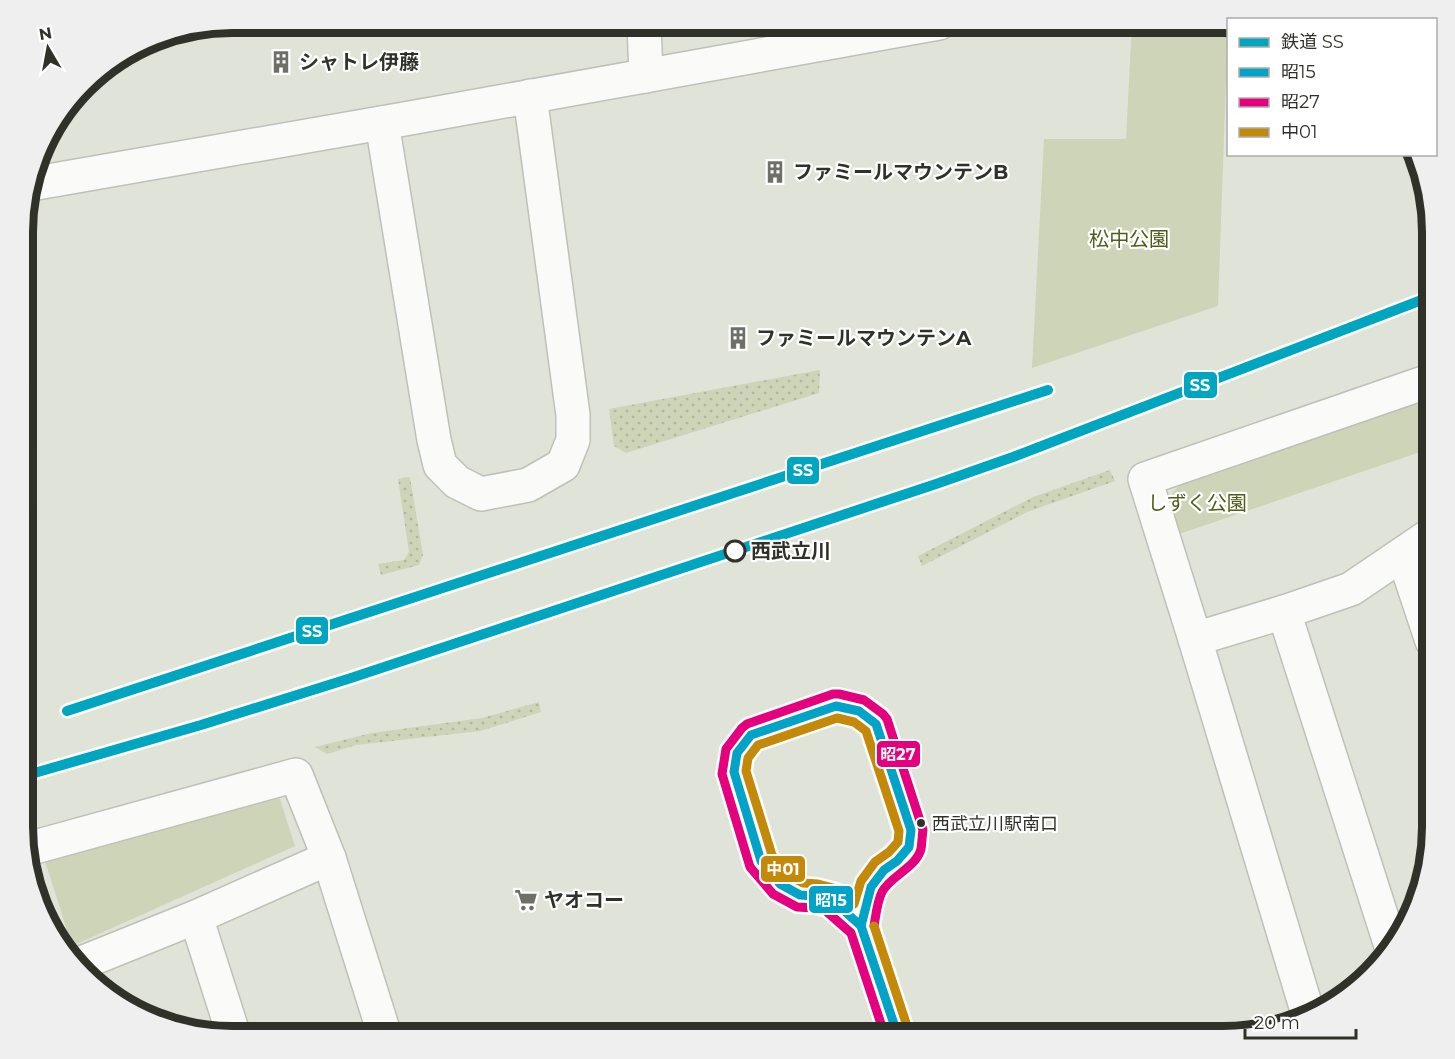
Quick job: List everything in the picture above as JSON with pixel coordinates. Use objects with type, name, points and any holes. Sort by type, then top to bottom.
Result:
[{"type":"street","points":[[644,33],[646,76]]},
{"type":"street","points":[[40,182],[884,33]]},
{"type":"street","points":[[382,123],[440,465],[457,482],[480,494],[528,485],[563,465],[573,440],[573,416],[530,96]]},
{"type":"street","points":[[1306,1008],[1196,639],[1145,478],[1422,384]]},
{"type":"street","points":[[1196,639],[1351,589],[1422,541]]},
{"type":"street","points":[[1403,554],[1422,610]]},
{"type":"street","points":[[1284,612],[1388,937]]},
{"type":"street","points":[[861,926],[871,887],[884,870],[897,861],[909,847],[911,830],[876,724],[859,711],[836,706],[751,735],[737,753],[734,772],[761,861],[780,884],[800,895],[832,900],[854,895],[871,887]]},
{"type":"street","points":[[34,847],[296,776],[329,858],[382,1026]]},
{"type":"street","points":[[85,961],[329,858]]},
{"type":"street","points":[[832,900],[861,926],[895,1026]]},
{"type":"street","points":[[196,916],[231,1026]]},
{"type":"green space","name":"松中公園","points":[[1131,33],[1227,33],[1218,306],[1032,368],[1044,139],[1126,139]]},
{"type":"green space","points":[[820,370],[819,393],[626,453],[614,446],[609,409]]},
{"type":"green space","name":"しずく公園","points":[[1414,404],[1422,406],[1422,451],[1179,534],[1169,497],[1182,482]]},
{"type":"green space","points":[[1110,470],[1115,481],[1027,512],[922,566],[918,556],[1033,497]]},
{"type":"green space","points":[[410,477],[423,555],[419,565],[381,575],[378,564],[404,560],[409,552],[398,479]]},
{"type":"green space","points":[[539,702],[541,712],[480,731],[356,745],[327,754],[315,747],[372,733],[482,718]]},
{"type":"green space","points":[[279,796],[295,846],[72,946],[45,861]]},
{"type":"rail line","name":"SS","points":[[33,773],[201,725],[351,678],[936,484],[1013,457],[1422,300]]},
{"type":"rail line","name":"SS","points":[[67,711],[1048,390]]},
{"type":"transit line","name":"昭27","points":[[874,926],[882,892],[918,856],[923,830],[887,719],[864,700],[833,694],[747,724],[726,749],[722,774],[750,867],[773,894],[797,907],[826,911],[851,933],[882,1026]]},
{"type":"transit line","name":"昭15","points":[[836,706],[859,711],[876,724],[911,830],[909,847],[897,861],[884,870],[871,887],[861,926],[832,900],[800,895],[780,884],[761,861],[734,772],[737,753],[751,735],[836,706]]},
{"type":"transit line","name":"中01","points":[[837,718],[854,722],[866,731],[899,831],[898,842],[875,862],[861,881],[854,904],[837,889],[803,883],[788,875],[772,855],[746,771],[748,758],[758,745],[837,718]]},
{"type":"transit line","name":"昭15","points":[[861,926],[895,1026]]},
{"type":"transit line","name":"中01","points":[[874,926],[907,1026]]},
{"type":"place","name":"シャトレ伊藤","points":[[281,62]]},
{"type":"place","name":"ファミールマウンテンB","points":[[775,172]]},
{"type":"place","name":"ファミールマウンテンA","points":[[738,338]]},
{"type":"place","name":"西武立川","points":[[735,551]]},
{"type":"place","name":"西武立川駅南口","points":[[921,823]]},
{"type":"place","name":"ヤオコー","points":[[526,900]]}]
